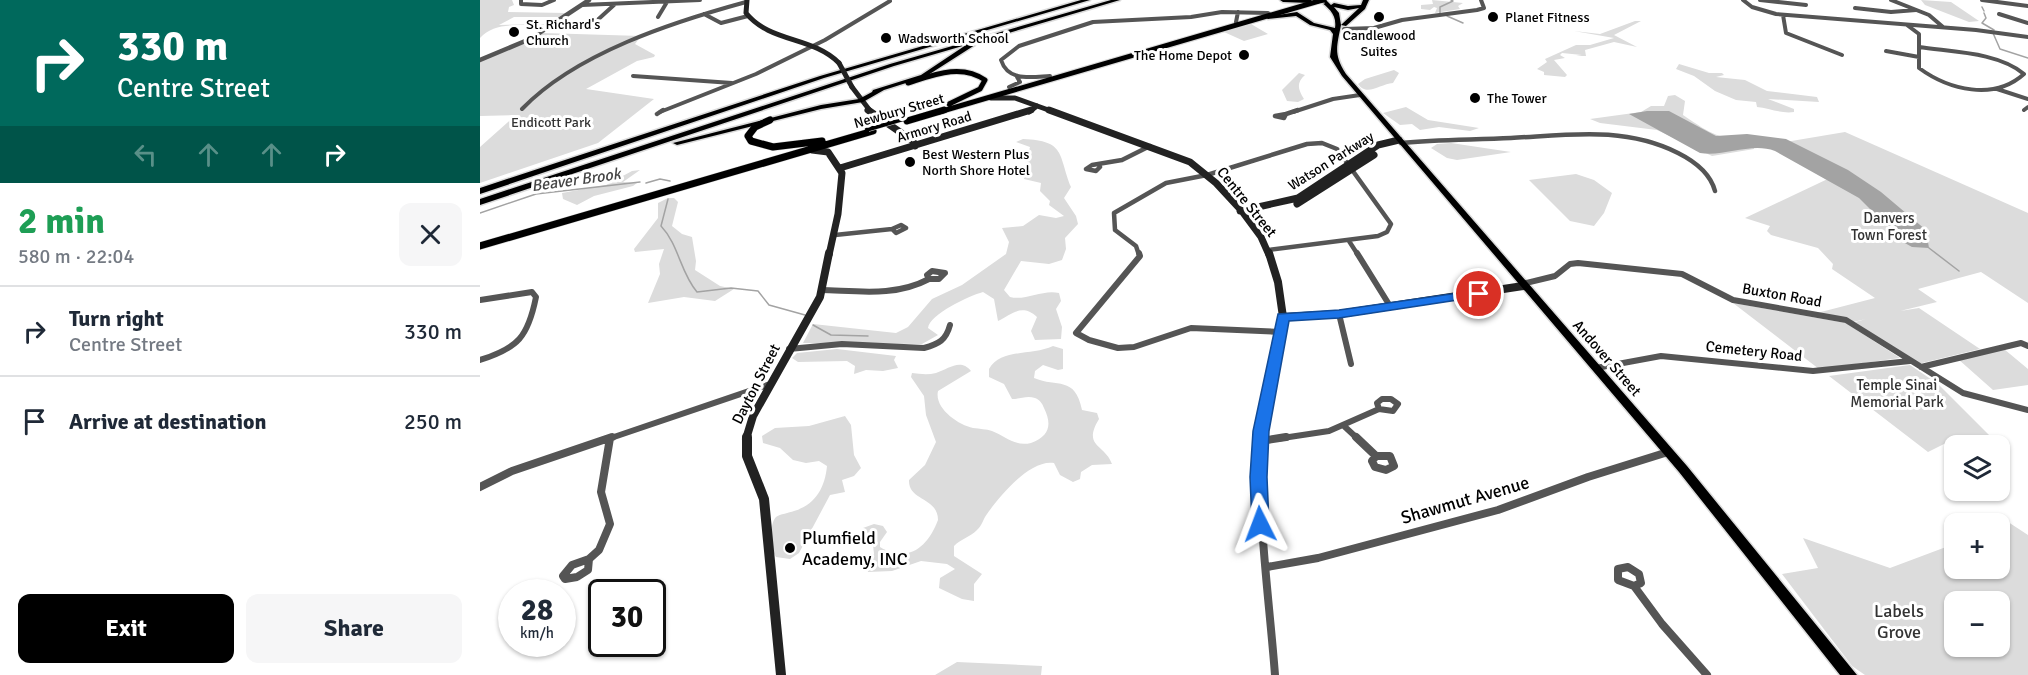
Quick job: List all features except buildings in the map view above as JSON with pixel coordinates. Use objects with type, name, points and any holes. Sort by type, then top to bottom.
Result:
[{"type":"highway","points":[[480,191],[802,83],[958,35],[1087,0]]},
{"type":"highway","points":[[480,202],[891,65],[1117,0]]},
{"type":"highway","points":[[1282,0],[1309,2]]},
{"type":"highway","points":[[1280,10],[1286,4],[1282,0]]},
{"type":"highway","points":[[1323,0],[1348,8],[1365,3]]},
{"type":"highway","points":[[1323,0],[1333,8],[1339,18],[1333,53],[1338,65]]},
{"type":"highway","points":[[1300,15],[1298,10],[1309,2]]},
{"type":"highway","points":[[958,35],[1047,3]]},
{"type":"highway","points":[[1344,27],[1365,3]]},
{"type":"highway","points":[[1334,5],[1343,15],[1344,27],[1338,65]]},
{"type":"highway","points":[[1268,15],[1286,13],[1300,15],[1310,23],[1332,29],[1337,35]]},
{"type":"highway","points":[[574,172],[821,107],[845,104],[930,73],[977,43],[1065,14]]},
{"type":"highway","points":[[1310,23],[1330,24],[1339,18]]},
{"type":"highway","name":"Andover Street","points":[[1338,65],[1360,95],[1522,285],[1668,452],[1848,675]]},
{"type":"highway","points":[[845,104],[868,110]]},
{"type":"main road","name":"Newbury Street","points":[[905,120],[1009,87],[1236,22],[1323,0]]},
{"type":"main road","points":[[746,1],[748,16],[767,31],[815,45],[831,54],[868,110],[915,146]]},
{"type":"main road","name":"Newbury Street","points":[[480,240],[824,141],[984,99],[1309,2]]},
{"type":"main road","points":[[908,82],[963,72],[977,74],[985,80],[980,90],[945,106]]},
{"type":"main road","points":[[1027,86],[1012,93],[1026,104],[1027,111],[1052,111]]},
{"type":"main road","name":"Centre Street","points":[[984,99],[1003,96],[1052,111],[1186,160],[1207,175],[1242,213],[1268,250],[1283,317]]},
{"type":"main road","name":"Armory Road","points":[[839,166],[854,164],[915,146],[1037,106]]},
{"type":"main road","points":[[778,118],[752,130],[748,136],[751,141],[778,147],[824,141]]},
{"type":"main road","name":"Newbury Street","points":[[480,247],[807,151],[870,130]]},
{"type":"main road","points":[[907,140],[936,139]]},
{"type":"main road","points":[[894,152],[907,140]]},
{"type":"main road","points":[[828,152],[838,141]]},
{"type":"main road","name":"Watson Parkway","points":[[1242,213],[1304,201],[1350,167],[1400,141]]},
{"type":"main road","points":[[807,151],[828,152],[839,166]]},
{"type":"main road","name":"Dayton Street","points":[[781,675],[764,500],[747,456],[745,443],[753,416],[789,349],[810,316],[821,290],[834,235],[843,180],[839,166]]},
{"type":"main road","points":[[1283,317],[1339,314],[1522,285]]},
{"type":"street","points":[[521,0],[519,3],[521,4],[538,5],[554,0]]},
{"type":"street","points":[[480,60],[520,44],[549,28],[589,0]]},
{"type":"street","points":[[582,4],[614,5],[700,0]]},
{"type":"street","points":[[1344,27],[1374,28],[1402,20],[1484,8],[1480,0]]},
{"type":"street","points":[[1743,0],[1761,11],[1783,15],[1943,27],[2028,37]]},
{"type":"street","points":[[1760,0],[1806,5]]},
{"type":"street","points":[[1891,0],[1935,19],[1943,27]]},
{"type":"street","points":[[1982,0],[2028,6]]},
{"type":"street","points":[[658,17],[668,1]]},
{"type":"street","points":[[522,110],[588,60],[704,14],[746,1]]},
{"type":"street","points":[[657,114],[668,107],[734,83],[815,45],[890,1]]},
{"type":"street","points":[[549,28],[592,25],[614,5]]},
{"type":"street","points":[[1854,9],[1891,12],[1916,10]]},
{"type":"street","points":[[1009,87],[1020,82],[1017,77],[1002,67],[1001,60],[1005,54],[1019,46],[1089,23],[1238,12],[1268,15]]},
{"type":"street","points":[[1236,22],[1238,12]]},
{"type":"street","points":[[704,14],[721,23],[748,16]]},
{"type":"street","points":[[1783,15],[1786,33],[1842,56]]},
{"type":"street","points":[[1999,15],[2028,23]]},
{"type":"street","points":[[1906,25],[1919,34],[1919,47],[1919,68],[1942,84],[1970,90],[1996,88],[2013,83],[2024,73],[2002,62],[1919,47]]},
{"type":"street","points":[[1886,51],[1919,57]]},
{"type":"street","points":[[633,76],[734,83]]},
{"type":"street","points":[[1017,77],[1050,76]]},
{"type":"street","points":[[725,82],[740,80]]},
{"type":"street","points":[[1996,88],[2028,99]]},
{"type":"street","points":[[1286,114],[1337,98],[1360,95]]},
{"type":"street","points":[[1400,141],[1595,132],[1642,138],[1690,159],[1709,177],[1715,191]]},
{"type":"street","points":[[1268,250],[1349,241],[1383,234],[1391,224],[1332,146],[1319,143],[1262,157],[1207,175],[1167,183],[1116,210],[1113,216],[1115,230],[1136,246],[1140,256],[1083,321],[1076,333],[1089,340],[1118,348],[1134,347],[1191,328],[1281,332]]},
{"type":"street","points":[[1100,167],[1119,162],[1150,146]]},
{"type":"street","points":[[834,235],[892,229]]},
{"type":"street","points":[[1349,241],[1390,306]]},
{"type":"street","name":"Buxton Road","points":[[1522,285],[1551,278],[1567,270],[1570,264],[1578,263],[1682,274],[1697,279],[1717,294],[1733,300],[1846,320],[1970,396],[2028,410]]},
{"type":"street","points":[[821,290],[896,292],[912,288],[929,279]]},
{"type":"street","points":[[480,300],[524,292],[532,292],[536,297],[523,340],[509,350],[480,360]]},
{"type":"street","points":[[1339,314],[1351,364]]},
{"type":"street","points":[[1275,675],[1267,567],[1259,507],[1261,441],[1283,317]]},
{"type":"street","points":[[789,349],[850,344],[912,350],[942,341],[948,335],[951,325]]},
{"type":"street","points":[[1920,367],[2021,343],[2028,346]]},
{"type":"street","name":"Cemetery Road","points":[[1595,369],[1661,356],[1813,371],[1911,361]]},
{"type":"street","points":[[480,487],[505,473],[770,384]]},
{"type":"street","points":[[1261,441],[1307,436],[1344,426],[1379,409]]},
{"type":"street","points":[[1344,426],[1376,456]]},
{"type":"street","points":[[589,560],[599,550],[608,534],[610,524],[602,492],[610,438]]},
{"type":"street","name":"Shawmut Avenue","points":[[1267,567],[1318,558],[1498,510],[1588,477],[1668,452]]},
{"type":"street","points":[[1634,586],[1662,624],[1707,675]]},
{"type":"green space","points":[[480,0],[512,0],[514,5],[509,7],[508,12],[566,13],[559,17],[514,17],[499,25],[552,22],[550,24],[543,25],[500,27],[480,38]]},
{"type":"green space","points":[[1432,0],[1463,3],[1458,6],[1460,9],[1435,13],[1437,8],[1434,7],[1430,10],[1421,9],[1421,5],[1433,4]]},
{"type":"green space","points":[[1921,0],[1951,2],[1979,21],[1969,22],[1925,5]]},
{"type":"green space","points":[[1635,21],[1641,21],[1614,35],[1637,47],[1614,42],[1585,50],[1586,56],[1562,53],[1560,55],[1565,58],[1554,60],[1567,75],[1565,77],[1544,75],[1544,72],[1537,69],[1547,62],[1545,59],[1576,45],[1590,45],[1614,38],[1574,31],[1600,34]]},
{"type":"green space","points":[[1251,24],[1268,34],[1244,41],[1224,32]]},
{"type":"green space","name":"Endicott Park","points":[[543,33],[641,36],[635,44],[655,55],[654,57],[637,61],[586,89],[654,99],[598,143],[480,183],[480,147],[516,115],[480,116],[480,61]]},
{"type":"green space","points":[[1679,64],[1724,75],[1716,77],[1745,80],[1767,91],[1817,97],[1819,102],[1768,99],[1794,109],[1794,112],[1780,112],[1757,107],[1756,102],[1736,100],[1715,91],[1694,76],[1676,69]]},
{"type":"green space","points":[[1394,70],[1399,73],[1393,83],[1370,90],[1358,84],[1365,79]]},
{"type":"green space","points":[[1299,73],[1305,75],[1299,86],[1304,99],[1298,102],[1287,101],[1282,90]]},
{"type":"green space","points":[[1675,95],[1685,101],[1683,115],[1716,134],[1753,142],[1754,149],[1712,156],[1657,130],[1600,123],[1590,119],[1641,112],[1651,106],[1664,106],[1668,96]]},
{"type":"green space","points":[[1406,107],[1428,120],[1479,128],[1470,131],[1439,127],[1420,130],[1412,124],[1400,125],[1383,113]]},
{"type":"green space","name":"Danvers Town Forest","points":[[1845,132],[2028,213],[2028,303],[1981,272],[1918,289],[1937,302],[1900,311],[1919,308],[1980,349],[1918,364],[1855,322],[1866,319],[1853,322],[1817,313],[1875,298],[1832,269],[1833,264],[1818,248],[1771,235],[1767,231],[1770,226],[1745,218],[1834,176],[1767,145]]},
{"type":"green space","points":[[1023,139],[1047,143],[1058,151],[1071,187],[1064,198],[1076,216],[1078,224],[1065,238],[1066,249],[1062,260],[1049,264],[1021,261],[1004,290],[1010,297],[1016,298],[1047,292],[1059,293],[1061,301],[1056,309],[1062,327],[1061,339],[1035,340],[1031,331],[1037,317],[1027,311],[1017,311],[998,321],[994,299],[983,292],[960,301],[935,317],[928,328],[938,335],[922,344],[803,343],[813,324],[896,333],[908,327],[932,299],[962,285],[1006,254],[1009,242],[1002,228],[1023,226],[1039,215],[1056,218],[1064,216],[1049,205],[1050,201],[1040,191],[1041,183],[1024,179],[1023,173],[1030,147],[1016,142]]},
{"type":"green space","points":[[1451,143],[1511,152],[1457,160],[1447,158],[1431,148],[1437,144]]},
{"type":"green space","points":[[640,170],[623,182],[637,183],[633,186],[594,196],[577,205],[563,199],[562,193],[606,185],[632,171]]},
{"type":"green space","points":[[1576,174],[1594,180],[1612,193],[1604,213],[1594,226],[1570,221],[1529,180]]},
{"type":"green space","points":[[674,198],[678,202],[672,226],[682,234],[692,237],[696,261],[695,270],[720,286],[734,289],[715,301],[684,297],[648,303],[660,274],[659,264],[664,249],[635,252],[634,249],[658,218],[658,203]]},
{"type":"green space","points":[[1733,303],[1846,323],[1900,358],[1819,369]]},
{"type":"green space","points":[[1053,346],[1063,349],[1063,369],[1058,370],[1043,365],[1035,371],[1034,378],[1070,387],[1079,399],[1082,410],[1097,413],[1099,419],[1094,428],[1094,440],[1112,464],[1092,465],[1081,472],[1080,479],[1073,482],[1060,475],[1054,463],[1045,463],[1016,480],[987,514],[979,528],[954,546],[954,556],[982,574],[974,584],[974,601],[962,599],[939,588],[940,578],[955,569],[947,564],[921,561],[892,571],[868,572],[865,561],[874,554],[873,545],[860,537],[863,528],[874,524],[883,526],[887,532],[880,542],[880,547],[899,554],[916,550],[923,545],[938,520],[933,507],[913,492],[910,487],[909,480],[925,465],[936,442],[926,415],[924,396],[911,377],[912,373],[933,374],[954,366],[967,367],[971,371],[938,391],[940,404],[948,415],[967,426],[992,431],[1020,444],[1031,443],[1042,437],[1048,429],[1047,414],[1042,405],[1032,397],[1012,399],[1004,384],[989,377],[989,369],[994,362],[1009,355]]},
{"type":"green space","points":[[837,349],[896,356],[894,360],[898,368],[883,371],[866,370],[854,374],[855,366],[847,361],[798,362],[792,358],[797,353]]},
{"type":"green space","points":[[2004,349],[2028,369],[2028,385],[1993,390],[1958,359]]},
{"type":"green space","name":"Temple Sinai Memorial Park","points":[[1910,365],[1938,384],[1989,435],[1944,435],[1944,444],[1928,452],[1829,376]]},
{"type":"green space","points":[[845,416],[851,425],[854,455],[861,468],[854,476],[842,480],[845,492],[830,495],[799,553],[790,559],[776,557],[772,549],[771,537],[774,520],[778,516],[808,505],[813,500],[824,481],[827,466],[819,461],[806,463],[793,460],[780,448],[763,443],[762,436],[775,428],[809,426]]},
{"type":"green space","name":"Labels Grove","points":[[2010,523],[2028,535],[2028,675],[1865,675],[1852,666],[1782,574],[1818,568],[1803,538],[1890,568],[1944,548],[1944,579],[2010,579]]},
{"type":"green space","points":[[957,662],[1042,666],[1041,675],[935,675]]},
{"type":"shaded area","points":[[1669,111],[1716,136],[1747,134],[1786,139],[1848,170],[1881,192],[1926,230],[1929,248],[1912,247],[1903,242],[1859,198],[1775,151],[1757,148],[1700,153],[1629,114]]},
{"type":"waterway","points":[[1440,13],[1440,7],[1453,1],[1451,0]]},
{"type":"waterway","points":[[1982,7],[1984,11]]},
{"type":"waterway","points":[[1984,13],[1986,18],[1982,23],[1994,30]]},
{"type":"waterway","points":[[1447,16],[1463,23]]},
{"type":"waterway","points":[[1993,33],[2000,49],[2028,58]]},
{"type":"waterway","name":"Beaver Brook","points":[[646,183],[660,179],[670,181]]},
{"type":"waterway","name":"Beaver Brook","points":[[480,213],[536,194],[640,182]]},
{"type":"waterway","name":"Beaver Brook","points":[[668,199],[661,226],[672,242],[697,292],[731,288],[758,291],[769,305],[805,315]]},
{"type":"waterway","points":[[1929,248],[1959,271]]},
{"type":"waterway","name":"Beaver Brook","points":[[813,325],[831,335],[868,336]]},
{"type":"place","name":"Candlewood Suites","points":[[1379,17]]},
{"type":"place","name":"Planet Fitness","points":[[1493,17]]},
{"type":"place","name":"St. Richard's Church","points":[[514,32]]},
{"type":"place","name":"Wadsworth School","points":[[886,38]]},
{"type":"place","name":"The Home Depot","points":[[1244,55]]},
{"type":"place","name":"The Tower","points":[[1475,98]]},
{"type":"place","name":"Best Western Plus North Shore Hotel","points":[[910,162]]},
{"type":"place","name":"Plumfield Academy, INC","points":[[790,548]]},
{"type":"route","points":[[1260,524],[1258,477],[1261,431],[1283,317],[1306,318],[1479,294]]}]
